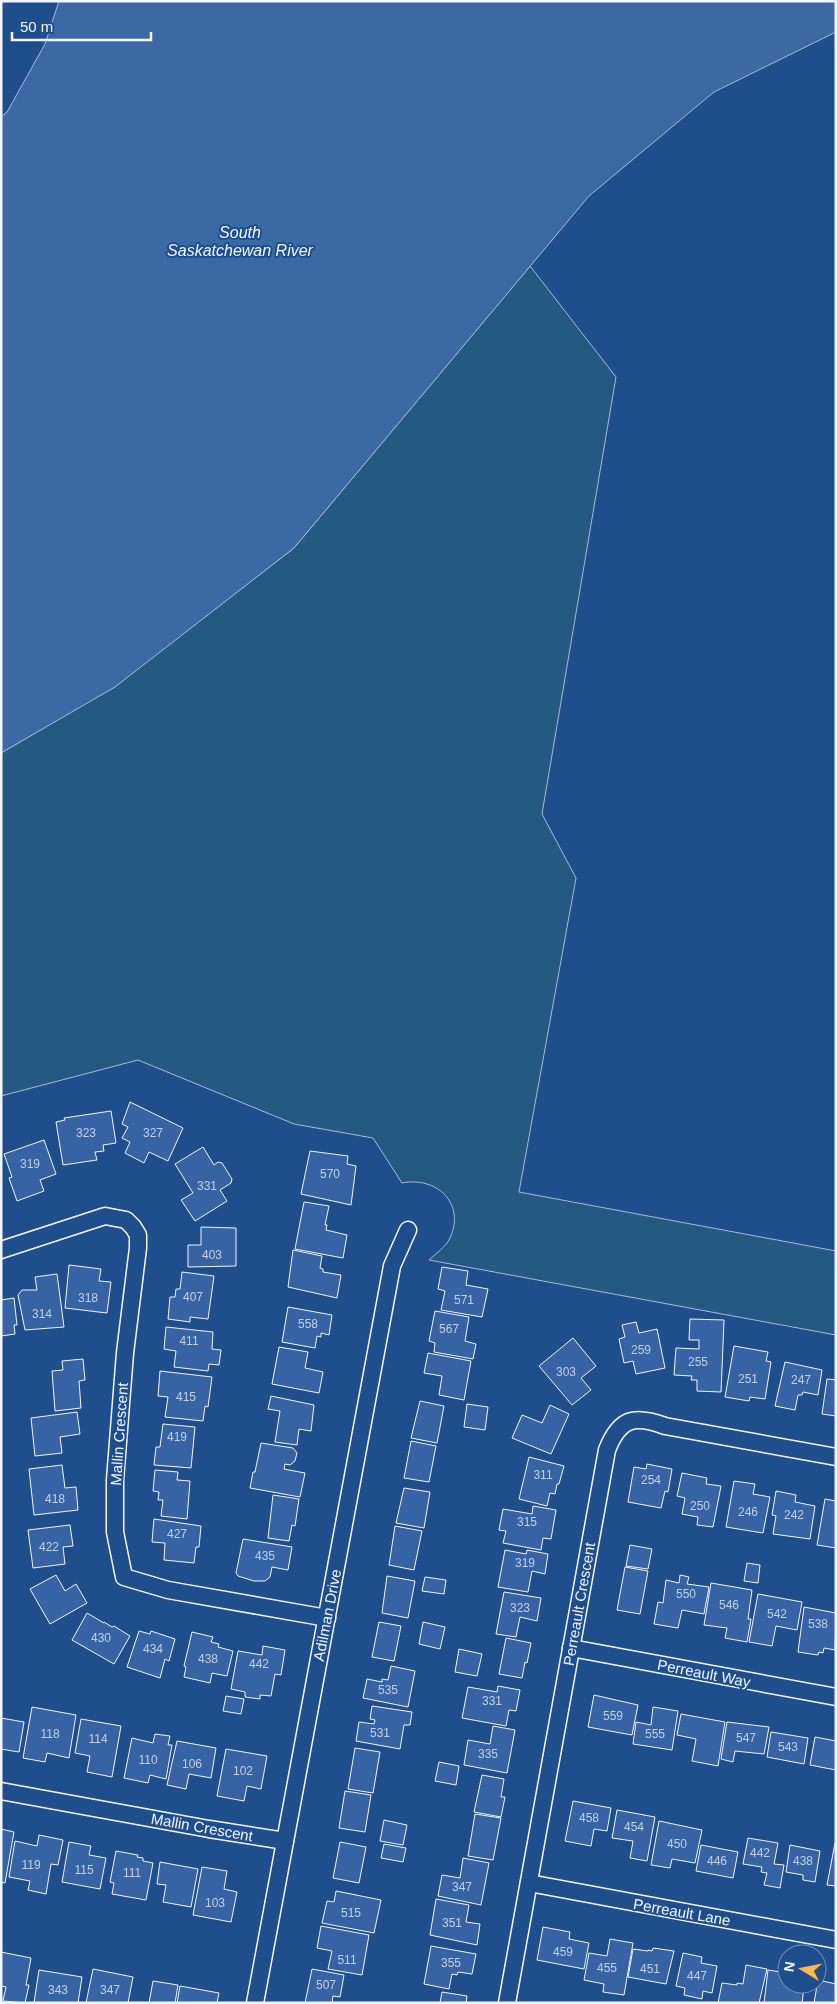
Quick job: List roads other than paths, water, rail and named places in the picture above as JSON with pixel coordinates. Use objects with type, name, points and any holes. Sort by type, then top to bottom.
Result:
[{"type":"street","name":"Mallin Crescent","points":[[1,1250],[105,1216],[126,1220],[133,1226],[138,1235],[115,1480],[115,1532],[124,1577],[168,1590],[327,1618]]},
{"type":"street","name":"Adilman Drive","points":[[255,2003],[392,1266],[408,1230]]},
{"type":"street","name":"Perreault Crescent","points":[[507,2003],[607,1450],[611,1439],[621,1427],[635,1419],[836,1458]]},
{"type":"street","name":"Perreault Way","points":[[571,1648],[836,1697]]},
{"type":"street","name":"Mallin Crescent","points":[[1,1791],[285,1841]]},
{"type":"street","name":"Perreault Lane","points":[[529,1883],[836,1940]]},
{"type":"water","name":"South Saskatchewan River","points":[[59,1],[836,1],[836,32],[714,92],[589,196],[294,548],[115,687],[1,753],[1,117],[7,112],[45,44]]}]
